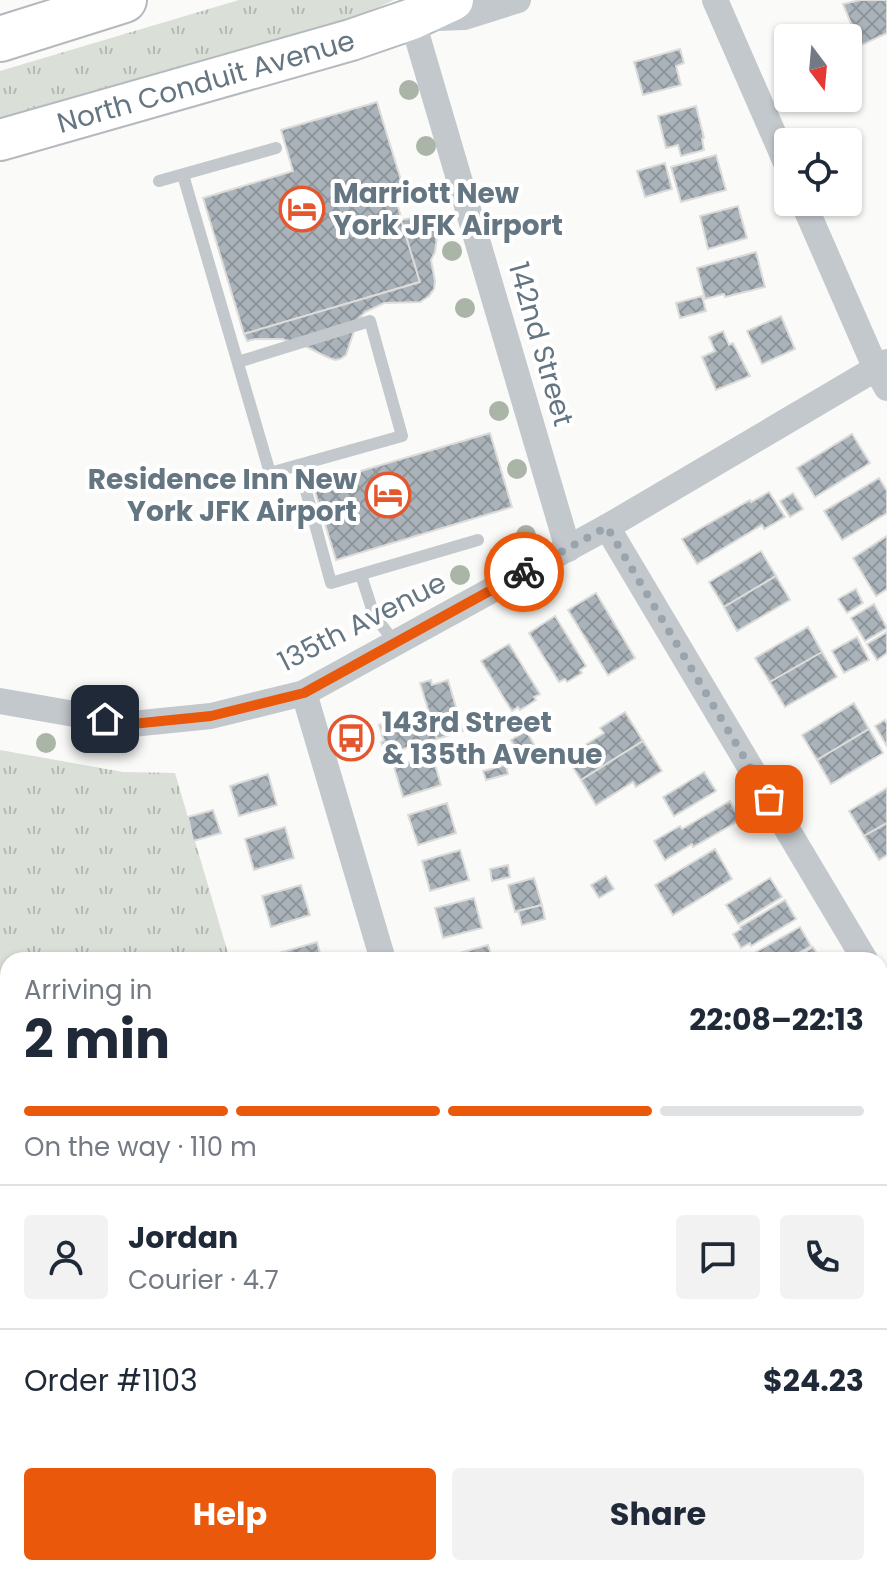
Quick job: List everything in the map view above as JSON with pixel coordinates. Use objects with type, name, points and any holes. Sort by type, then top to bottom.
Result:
[{"type":"highway","points":[[0,11],[53,0]]},
{"type":"highway","points":[[0,39],[124,0]]},
{"type":"main road","name":"North Conduit Avenue","points":[[0,140],[351,40],[412,19],[453,0]]},
{"type":"street","name":"North Conduit Avenue","points":[[412,19],[464,17],[518,0]]},
{"type":"street","points":[[715,0],[774,135]]},
{"type":"street","name":"142nd Street","points":[[412,19],[568,549]]},
{"type":"street","points":[[810,216],[883,373]]},
{"type":"street","name":"135th Avenue","points":[[0,701],[132,724],[211,716],[304,693],[883,373]]},
{"type":"street","points":[[607,527],[860,952]]},
{"type":"street","points":[[304,693],[381,952]]},
{"type":"lane","points":[[159,181],[276,148]]},
{"type":"lane","points":[[183,175],[270,473],[402,436],[370,321],[238,362]]},
{"type":"lane","points":[[299,465],[331,583],[478,540]]},
{"type":"lane","points":[[361,575],[374,615],[395,643]]},
{"type":"green space","points":[[239,0],[394,0],[355,18],[0,117],[0,71]]},
{"type":"green space","points":[[0,750],[123,772],[175,773],[228,952],[0,952]]},
{"type":"building","points":[[860,0],[887,0],[887,33],[862,45],[862,24],[851,24],[843,4]]},
{"type":"building","points":[[680,49],[684,63],[676,66],[681,85],[643,95],[634,62]]},
{"type":"building","name":"Marriott New York JFK Airport","points":[[377,102],[404,190],[394,193],[420,282],[244,334],[203,198],[293,171],[281,130]]},
{"type":"building","points":[[696,106],[704,150],[681,156],[678,145],[666,148],[658,116]]},
{"type":"building","points":[[716,155],[726,190],[681,202],[671,167]]},
{"type":"building","points":[[665,163],[672,189],[645,197],[637,171]]},
{"type":"building","points":[[738,206],[747,238],[708,249],[700,216]]},
{"type":"building","points":[[425,218],[433,226],[437,237],[431,260],[434,289],[429,296],[420,302],[384,303],[365,312],[358,319],[346,355],[340,359],[335,360],[282,339],[247,341],[244,334],[420,282],[401,220]]},
{"type":"building","points":[[756,252],[765,287],[705,299],[697,268]]},
{"type":"building","points":[[702,296],[706,311],[680,318],[676,303]]},
{"type":"building","points":[[781,316],[795,349],[762,364],[747,331]]},
{"type":"building","points":[[723,331],[729,345],[733,343],[750,376],[716,390],[702,357],[715,351],[709,337]]},
{"type":"building","points":[[490,433],[512,507],[336,560],[313,485]]},
{"type":"building","points":[[852,434],[870,463],[815,497],[797,468]]},
{"type":"building","points":[[879,478],[887,491],[887,513],[842,540],[824,511]]},
{"type":"building","points":[[769,492],[785,517],[764,529],[762,525],[697,564],[682,539]]},
{"type":"building","points":[[793,493],[803,509],[790,517],[780,501]]},
{"type":"building","points":[[887,536],[887,589],[876,596],[853,558]]},
{"type":"building","points":[[761,551],[776,576],[724,607],[709,582]]},
{"type":"building","points":[[776,576],[790,600],[737,631],[724,607]]},
{"type":"building","points":[[856,589],[863,603],[847,613],[838,599]]},
{"type":"building","points":[[596,593],[635,658],[608,675],[568,610]]},
{"type":"building","points":[[874,604],[887,628],[865,641],[851,618]]},
{"type":"building","points":[[555,616],[586,666],[580,670],[582,673],[567,682],[565,679],[559,682],[529,633]]},
{"type":"building","points":[[808,627],[822,652],[770,682],[755,658]]},
{"type":"building","points":[[887,632],[887,653],[877,660],[867,644]]},
{"type":"building","points":[[857,637],[869,660],[844,673],[832,651]]},
{"type":"building","points":[[509,644],[540,694],[520,710],[518,707],[512,711],[481,661]]},
{"type":"building","points":[[822,652],[837,677],[785,707],[770,682]]},
{"type":"building","points":[[431,680],[432,685],[448,680],[463,731],[437,739],[420,683]]},
{"type":"building","points":[[854,703],[869,729],[817,760],[802,735]]},
{"type":"building","points":[[428,710],[437,739],[385,754],[379,725]]},
{"type":"building","points":[[625,712],[643,741],[581,780],[566,757],[604,733],[600,728]]},
{"type":"building","points":[[885,720],[887,724],[887,746],[875,726]]},
{"type":"building","points":[[869,729],[883,753],[831,784],[817,760]]},
{"type":"building","points":[[526,731],[535,746],[519,754],[511,740]]},
{"type":"building","points":[[643,741],[662,771],[636,787],[633,782],[596,805],[581,780]]},
{"type":"building","points":[[432,755],[441,785],[403,797],[394,767]]},
{"type":"building","points":[[506,765],[508,774],[486,780],[483,771]]},
{"type":"building","points":[[704,772],[716,791],[674,816],[663,797]]},
{"type":"building","points":[[268,774],[277,805],[239,816],[230,786]]},
{"type":"building","points":[[887,788],[887,823],[864,836],[849,811]]},
{"type":"building","points":[[730,801],[740,820],[665,860],[654,841],[680,826],[682,829]]},
{"type":"building","points":[[447,803],[456,833],[418,845],[408,815]]},
{"type":"building","points":[[213,810],[221,833],[193,841],[188,817]]},
{"type":"building","points":[[887,823],[887,855],[879,860],[864,836]]},
{"type":"building","points":[[285,827],[294,858],[254,870],[245,839]]},
{"type":"building","points":[[715,849],[732,879],[673,915],[655,885]]},
{"type":"building","points":[[460,850],[469,880],[430,891],[422,861]]},
{"type":"building","points":[[508,865],[510,877],[492,881],[490,869]]},
{"type":"building","points":[[606,876],[614,889],[599,898],[591,885]]},
{"type":"building","points":[[534,878],[542,905],[515,912],[508,885]]},
{"type":"building","points":[[770,878],[782,897],[738,924],[726,905]]},
{"type":"building","points":[[301,885],[310,915],[271,927],[262,896]]},
{"type":"building","points":[[474,898],[482,928],[443,938],[435,908]]},
{"type":"building","points":[[785,900],[796,919],[751,946],[750,943],[741,948],[733,934]]},
{"type":"building","points":[[542,905],[545,919],[522,925],[518,911]]},
{"type":"building","points":[[800,927],[811,946],[800,952],[756,952]]},
{"type":"building","points":[[317,942],[320,952],[282,952]]},
{"type":"building","points":[[488,945],[490,952],[463,952]]},
{"type":"way so far","points":[[524,572],[607,527],[769,799]]},
{"type":"place","name":"Marriott New York JFK Airport","points":[[302,209]]},
{"type":"place","name":"Residence Inn New York JFK Airport","points":[[388,495]]},
{"type":"place","name":"143rd Street & 135th Avenue","points":[[351,738]]},
{"type":"route","points":[[105,719],[132,724],[211,716],[304,693],[524,572]]}]
